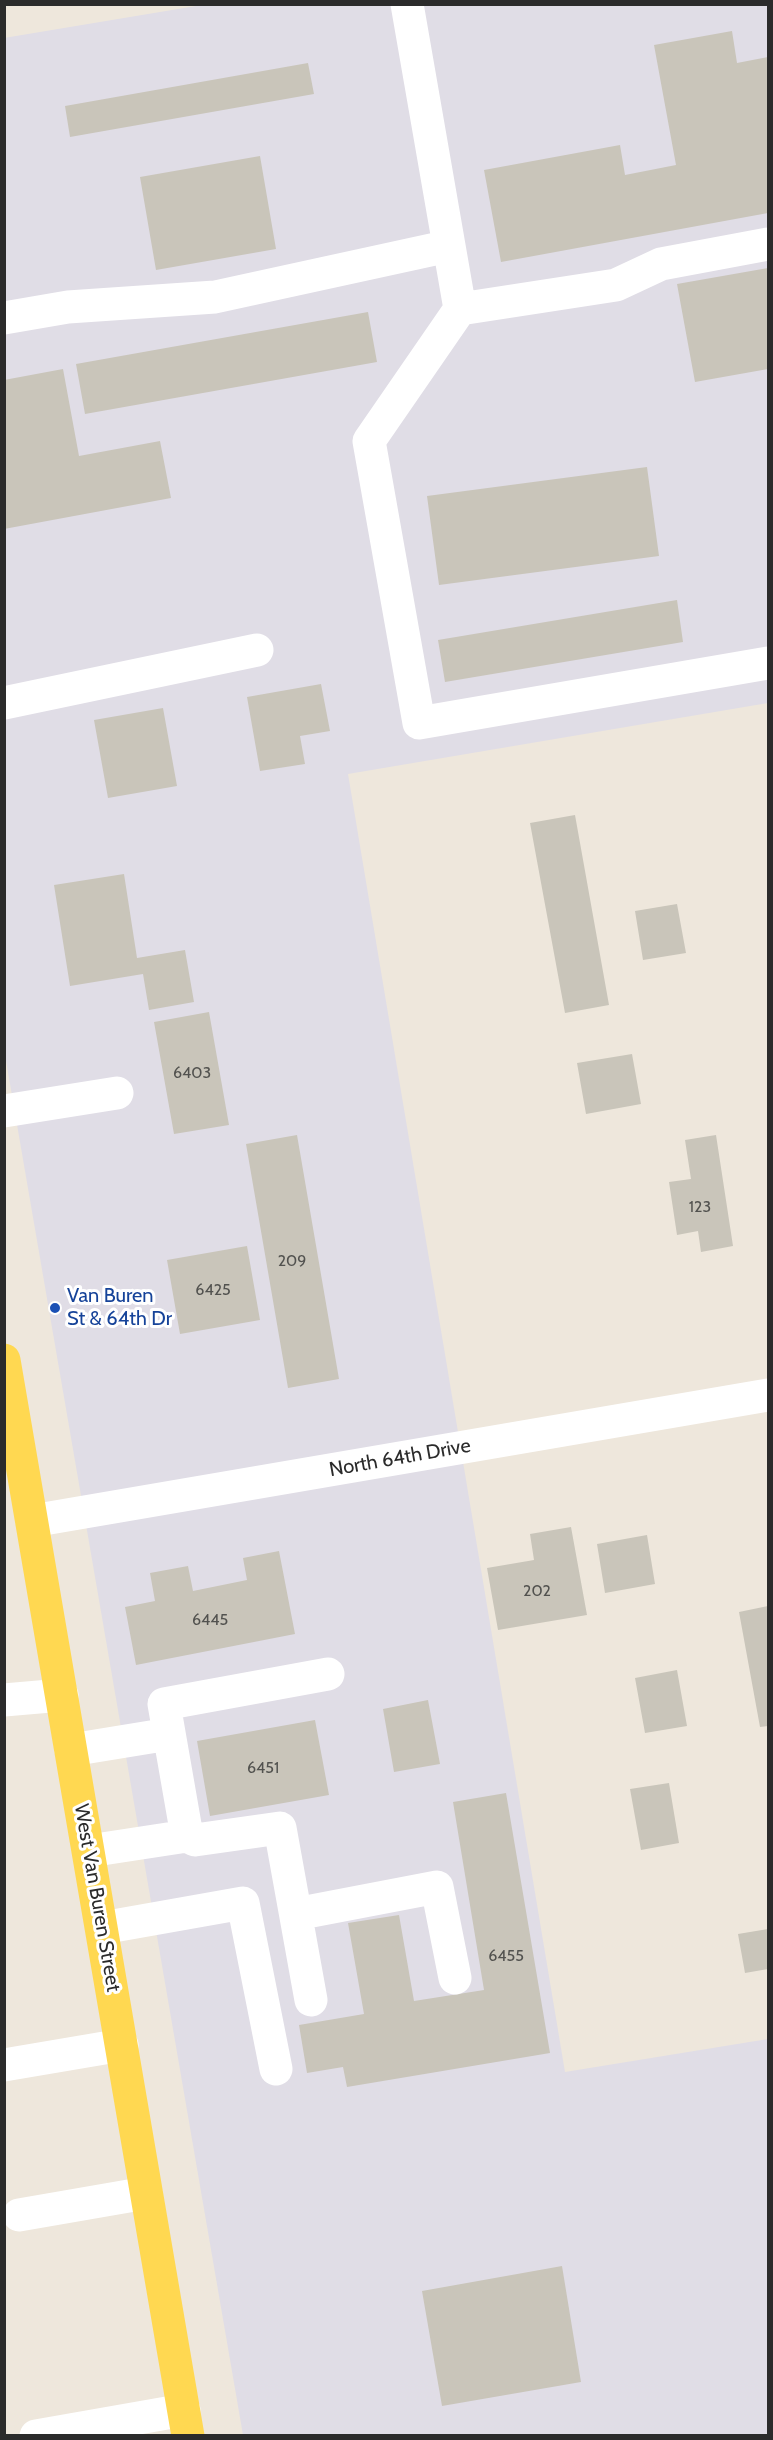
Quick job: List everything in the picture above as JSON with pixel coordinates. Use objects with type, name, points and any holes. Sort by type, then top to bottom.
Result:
[{"type":"main road","name":"West Van Buren Street","points":[[4,1360],[7,1394],[32,1521],[186,2423]]},
{"type":"street","points":[[407,4],[460,309],[369,441],[419,723],[768,663]]},
{"type":"street","points":[[460,309],[616,285],[661,264],[768,244]]},
{"type":"street","points":[[4,318],[68,307],[216,297],[449,246]]},
{"type":"street","points":[[4,703],[257,650]]},
{"type":"street","points":[[4,1111],[117,1093]]},
{"type":"street","name":"North 64th Drive","points":[[32,1521],[768,1395]]},
{"type":"street","points":[[187,1836],[164,1704],[328,1674]]},
{"type":"street","points":[[4,1700],[62,1695]]},
{"type":"street","points":[[71,1750],[169,1734]]},
{"type":"street","points":[[88,1851],[187,1836],[195,1840],[280,1828],[311,2000]]},
{"type":"street","points":[[296,1914],[437,1887],[455,1978]]},
{"type":"street","points":[[102,1928],[243,1903],[276,2069]]},
{"type":"street","points":[[4,2066],[122,2045]]},
{"type":"street","points":[[19,2215],[146,2193]]},
{"type":"street","points":[[36,2436],[186,2423]]},
{"type":"shaded area","points":[[202,5],[768,5],[768,703],[348,774],[565,2072],[768,2039],[768,2435],[243,2435],[5,1055],[4,38]]},
{"type":"building","points":[[732,31],[737,63],[768,57],[768,213],[501,262],[484,170],[620,145],[625,175],[676,165],[654,45]]},
{"type":"building","points":[[308,63],[314,94],[70,137],[65,106]]},
{"type":"building","points":[[260,156],[276,249],[156,270],[140,177]]},
{"type":"building","points":[[768,268],[768,369],[695,382],[677,284]]},
{"type":"building","points":[[368,312],[377,362],[85,414],[76,364]]},
{"type":"building","points":[[63,369],[79,456],[160,441],[171,498],[4,529],[4,380]]},
{"type":"building","points":[[647,467],[659,556],[439,585],[427,496]]},
{"type":"building","points":[[677,600],[683,642],[445,682],[438,640]]},
{"type":"building","points":[[321,684],[330,731],[300,736],[305,764],[260,771],[247,697]]},
{"type":"building","points":[[163,708],[177,786],[108,798],[94,720]]},
{"type":"building","points":[[575,815],[609,1005],[565,1013],[530,823]]},
{"type":"building","points":[[124,874],[137,958],[185,950],[194,1002],[149,1010],[143,974],[70,986],[54,885]]},
{"type":"building","points":[[677,904],[686,953],[643,960],[635,911]]},
{"type":"building","points":[[209,1012],[229,1125],[174,1134],[154,1022]]},
{"type":"building","points":[[632,1054],[641,1104],[586,1114],[577,1063]]},
{"type":"building","points":[[297,1135],[339,1379],[288,1388],[246,1144]]},
{"type":"building","points":[[716,1135],[733,1246],[701,1252],[698,1231],[677,1235],[669,1182],[691,1179],[685,1140]]},
{"type":"building","points":[[247,1246],[260,1320],[180,1334],[167,1260]]},
{"type":"building","points":[[571,1527],[587,1615],[498,1630],[487,1568],[534,1560],[530,1534]]},
{"type":"building","points":[[647,1535],[655,1584],[605,1593],[597,1544]]},
{"type":"building","points":[[279,1551],[295,1634],[136,1665],[125,1607],[155,1601],[150,1573],[188,1566],[193,1591],[247,1580],[243,1558]]},
{"type":"building","points":[[768,1606],[768,1726],[760,1727],[739,1612]]},
{"type":"building","points":[[677,1670],[687,1726],[645,1733],[635,1678]]},
{"type":"building","points":[[428,1700],[440,1764],[394,1772],[383,1709]]},
{"type":"building","points":[[315,1720],[329,1795],[210,1816],[197,1741]]},
{"type":"building","points":[[669,1783],[679,1843],[641,1850],[630,1789]]},
{"type":"building","points":[[506,1793],[550,2053],[347,2087],[343,2067],[307,2073],[299,2025],[364,2014],[348,1923],[399,1915],[414,2001],[484,1990],[453,1802]]},
{"type":"building","points":[[768,1929],[768,1969],[745,1973],[738,1934]]},
{"type":"building","points":[[562,2266],[581,2382],[442,2406],[422,2291]]},
{"type":"place","name":"Van Buren St & 64th Dr","points":[[55,1308]]}]
